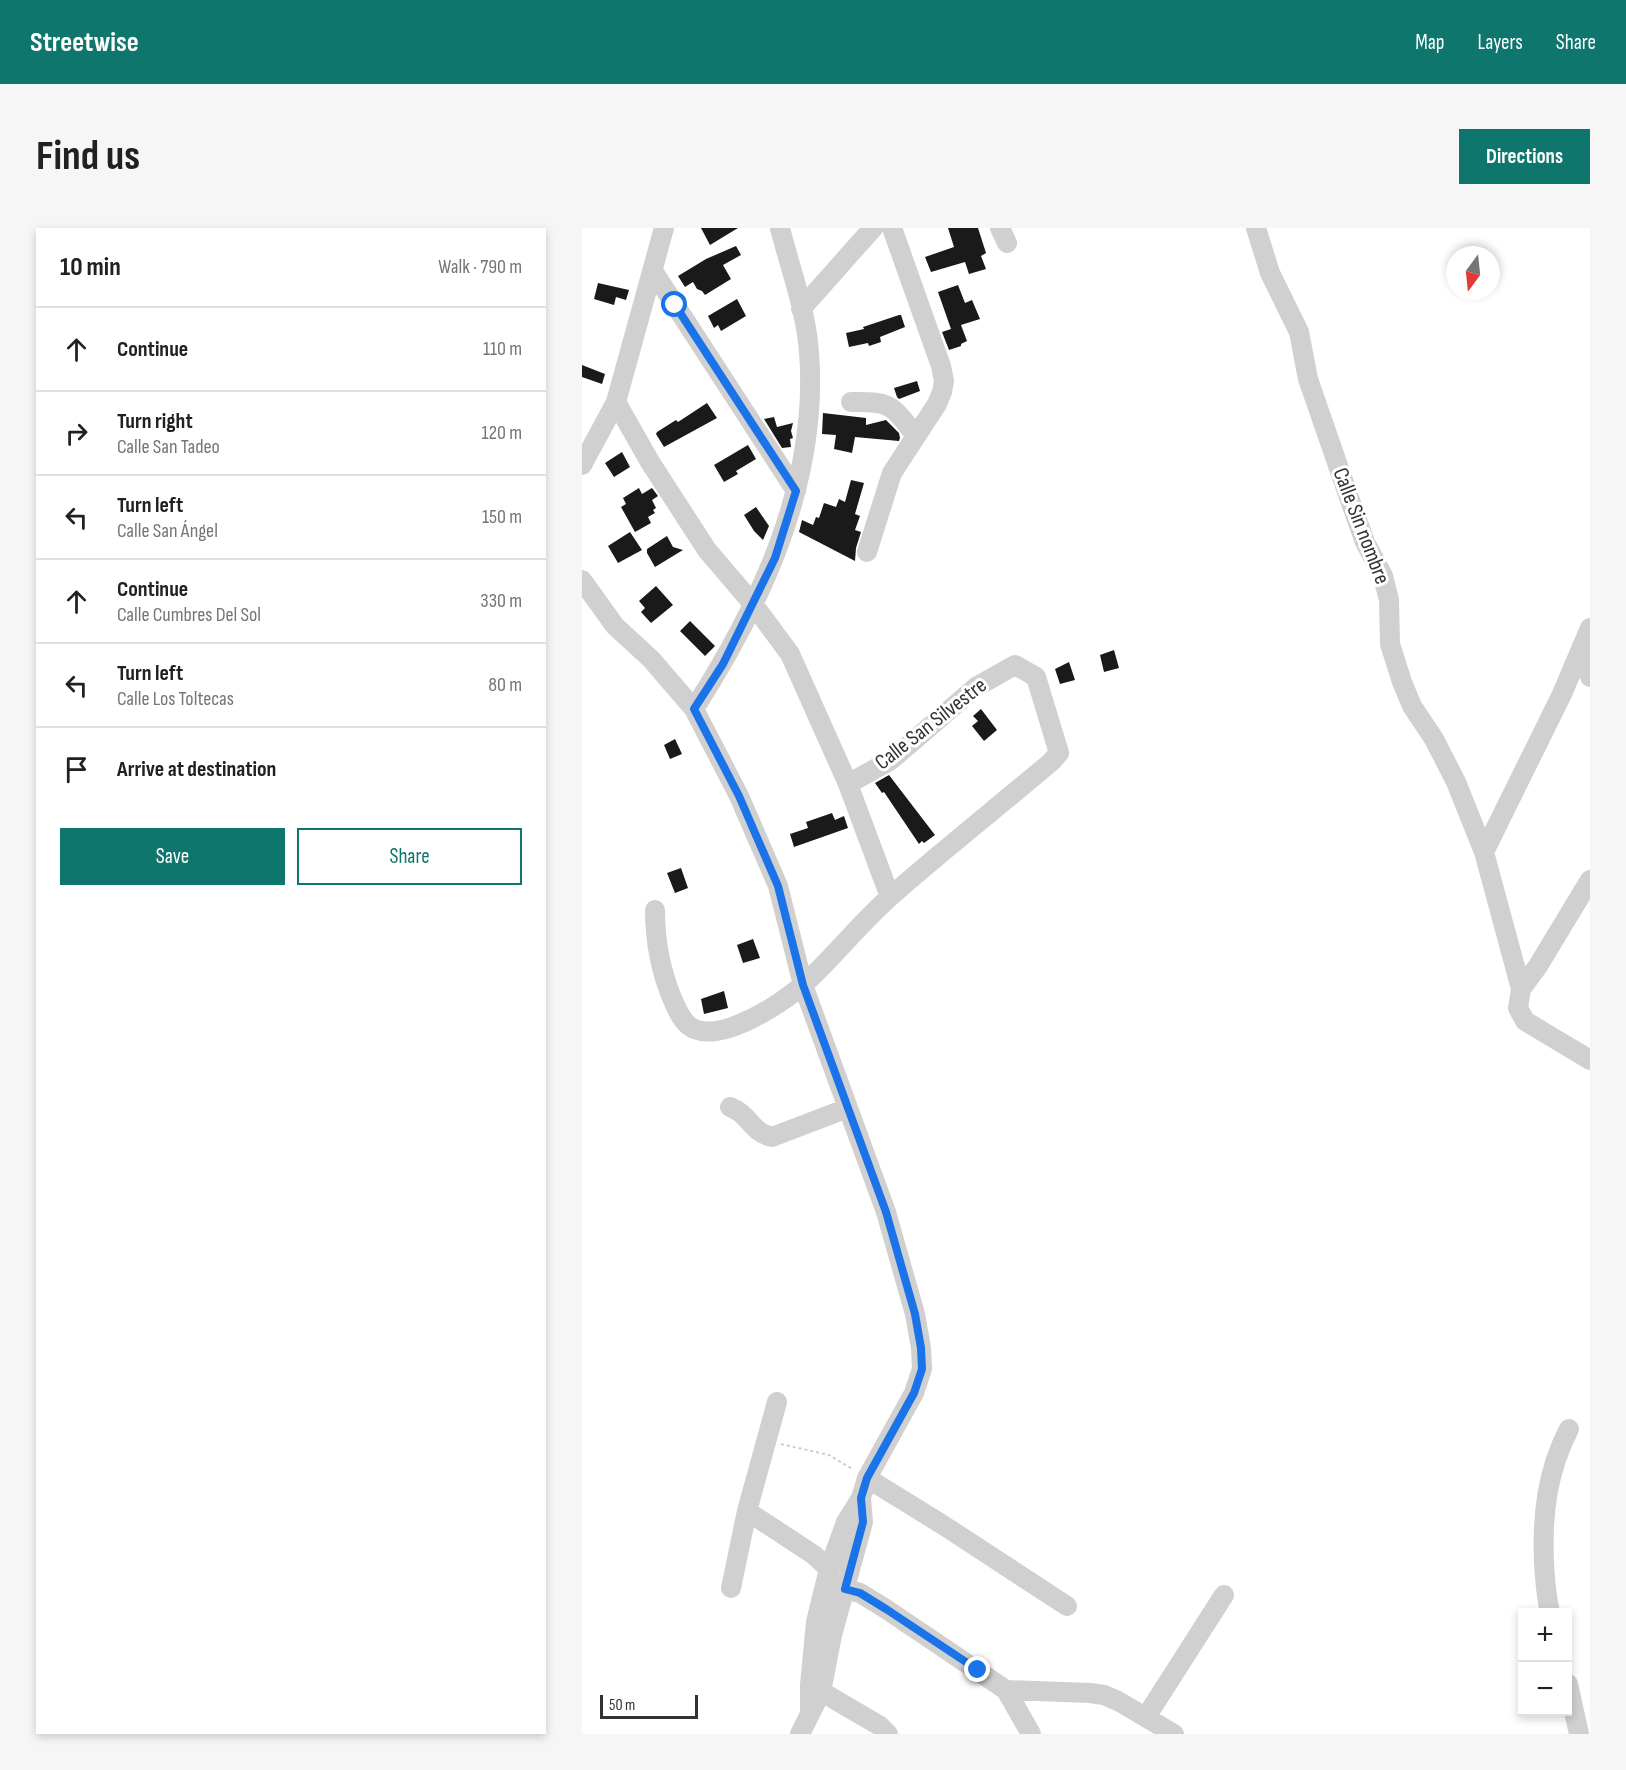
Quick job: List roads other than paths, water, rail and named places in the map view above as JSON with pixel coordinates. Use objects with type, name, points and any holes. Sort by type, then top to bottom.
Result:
[{"type":"street","points":[[582,465],[616,402],[664,228]]},
{"type":"street","points":[[694,709],[723,664],[775,558],[796,491],[811,389],[809,350],[780,228]]},
{"type":"street","points":[[801,309],[873,228]]},
{"type":"street","points":[[867,552],[892,473],[937,404],[944,381],[941,366],[892,228]]},
{"type":"street","name":"Calle Sin nombre","points":[[1256,228],[1270,273],[1299,332],[1308,379],[1365,542],[1383,576],[1389,600],[1390,644],[1402,682],[1412,706],[1434,739],[1455,782],[1484,852],[1521,989],[1518,1008],[1526,1021],[1590,1060]]},
{"type":"street","points":[[653,272],[796,491]]},
{"type":"street","points":[[851,402],[877,401],[897,411],[916,436]]},
{"type":"street","points":[[616,402],[650,462],[707,550],[753,604],[790,654],[848,784],[890,897],[803,985],[776,1005],[747,1020],[710,1033],[698,1031],[688,1025],[679,1015],[665,980],[656,948],[655,910]]},
{"type":"street","points":[[582,580],[615,626],[651,659],[694,709],[739,796],[778,886],[803,985],[886,1212],[915,1314],[922,1369],[914,1393],[867,1478],[861,1498],[846,1522],[829,1569],[816,1622],[815,1688]]},
{"type":"street","points":[[1484,852],[1562,694],[1586,637]]},
{"type":"street","points":[[1586,637],[1590,677]]},
{"type":"street","name":"Calle San Silvestre","points":[[848,784],[891,760],[976,687],[1015,665],[1036,677],[1059,753],[890,897]]},
{"type":"street","points":[[1521,989],[1538,966],[1590,880]]},
{"type":"street","points":[[730,1107],[739,1110],[760,1134],[772,1137],[848,1108]]},
{"type":"street","points":[[731,1588],[747,1511],[777,1402]]},
{"type":"street","points":[[1549,1608],[1545,1584],[1542,1536],[1544,1508],[1548,1482],[1558,1450],[1569,1428]]},
{"type":"street","points":[[867,1478],[1067,1606]]},
{"type":"street","points":[[800,1734],[810,1712],[863,1522],[861,1498]]},
{"type":"street","points":[[747,1511],[814,1555],[829,1569]]},
{"type":"street","points":[[845,1589],[860,1593],[886,1609],[1006,1690],[1032,1734]]},
{"type":"street","points":[[1146,1717],[1224,1595]]},
{"type":"street","points":[[815,1688],[880,1726],[888,1734]]},
{"type":"street","points":[[1006,1690],[1104,1695],[1174,1734]]},
{"type":"street","points":[[1572,1702],[1579,1734]]}]
